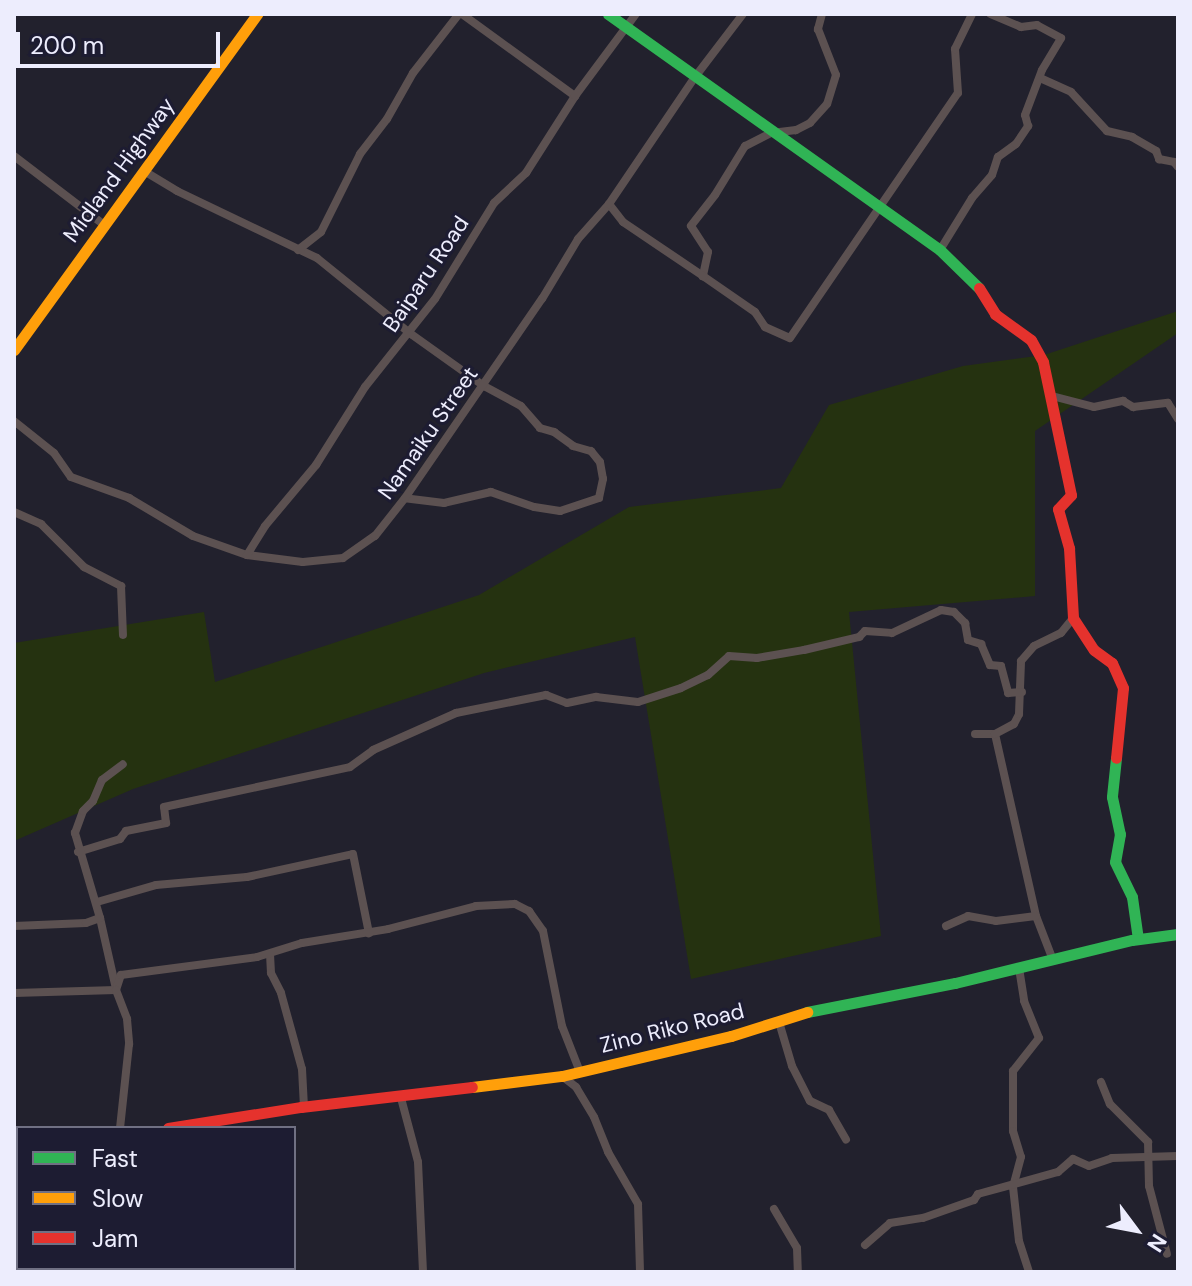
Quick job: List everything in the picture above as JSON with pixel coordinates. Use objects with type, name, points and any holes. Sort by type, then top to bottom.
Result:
[{"type":"street","name":"Midland Highway","points":[[16,345],[257,14]]},
{"type":"street","points":[[298,250],[321,232],[360,154],[387,119],[413,73],[460,14],[575,96]]},
{"type":"street","points":[[608,14],[771,133],[881,206],[940,250],[977,284],[1001,320],[1031,340],[1043,362],[1052,396],[1071,495],[1058,509],[1069,548],[1073,618],[1080,634],[1094,650],[1112,663],[1123,688],[1112,797],[1120,834],[1115,862],[1132,897],[1138,939]]},
{"type":"street","name":"Baiparu Road","points":[[247,555],[265,526],[316,465],[365,387],[411,334],[494,203],[526,173],[575,96],[636,14]]},
{"type":"street","name":"Namaiku Street","points":[[14,421],[54,453],[71,477],[129,498],[193,536],[247,555],[303,562],[343,558],[375,536],[405,498],[484,386],[578,239],[609,204],[695,77],[743,14]]},
{"type":"street","points":[[703,276],[708,252],[691,226],[745,146],[771,133],[796,130],[810,123],[827,104],[836,75],[818,29],[822,14]]},
{"type":"street","points":[[609,204],[623,222],[755,312],[765,327],[790,338],[958,93],[955,49],[972,14]]},
{"type":"street","points":[[940,250],[972,198],[992,175],[998,157],[1016,144],[1028,126],[1025,115],[1061,38],[1037,25],[1021,27],[991,14]]},
{"type":"street","points":[[1040,78],[1071,92],[1107,131],[1132,137],[1156,151],[1159,159],[1174,162],[1178,167]]},
{"type":"street","points":[[14,156],[103,224]]},
{"type":"street","points":[[144,171],[317,258],[411,334],[484,386],[521,406],[540,428],[554,432],[573,446],[591,451],[600,462],[603,479],[599,498],[560,511],[534,507],[491,492],[444,503],[405,498]]},
{"type":"street","points":[[1052,396],[1094,407],[1123,401],[1133,407],[1168,403],[1178,419]]},
{"type":"street","points":[[14,512],[41,524],[84,567],[121,586],[123,635]]},
{"type":"street","points":[[78,852],[120,839],[126,831],[166,823],[164,807],[350,767],[373,750],[456,713],[546,695],[567,703],[596,697],[638,702],[681,688],[708,675],[729,656],[757,658],[859,637],[865,631],[892,633],[941,610],[954,612],[965,623],[968,640],[981,644],[990,665],[1001,666],[1008,693],[1022,692]]},
{"type":"street","points":[[975,734],[995,734],[1014,724],[1022,705],[1021,661],[1034,646],[1061,633],[1073,618]]},
{"type":"street","points":[[995,734],[1036,916],[1053,960]]},
{"type":"street","points":[[120,1126],[129,1044],[127,1019],[116,990],[97,902],[78,852],[75,833],[83,811],[93,801],[102,780],[123,764]]},
{"type":"street","points":[[97,902],[156,885],[247,877],[353,854],[369,933]]},
{"type":"street","points":[[116,990],[121,975],[270,954],[302,943],[369,933],[476,906],[515,904],[529,911],[543,931],[562,1026],[580,1072]]},
{"type":"street","points":[[946,926],[968,916],[996,921],[1036,916]]},
{"type":"street","points":[[14,926],[86,923],[100,918]]},
{"type":"street","name":"Zino Riko Road","points":[[180,1126],[304,1106],[401,1098],[562,1076],[779,1022],[829,1005],[1019,968],[1138,939],[1178,934]]},
{"type":"street","points":[[270,954],[271,973],[281,993],[302,1069],[304,1106]]},
{"type":"street","points":[[1019,968],[1024,1001],[1039,1038],[1013,1071],[1013,1131],[1021,1157],[1013,1187],[1019,1241],[1029,1272]]},
{"type":"street","points":[[14,993],[116,990]]},
{"type":"street","points":[[779,1022],[792,1066],[810,1101],[829,1110],[846,1139]]},
{"type":"street","points":[[562,1076],[576,1087],[594,1117],[624,1184],[638,1204],[640,1272]]},
{"type":"street","points":[[1101,1082],[1110,1104],[1148,1142],[1151,1159],[1149,1186],[1167,1254]]},
{"type":"street","points":[[401,1098],[418,1162],[423,1272]]},
{"type":"street","points":[[865,1245],[890,1223],[923,1218],[974,1200],[978,1194],[1013,1187],[1058,1172],[1073,1159],[1089,1166],[1112,1158],[1178,1156]]},
{"type":"street","points":[[774,1209],[797,1248],[798,1272]]},
{"type":"green space","points":[[1178,311],[1178,333],[1035,431],[1035,596],[849,612],[881,936],[691,979],[635,637],[484,673],[133,789],[14,841],[14,643],[204,612],[215,682],[479,595],[629,507],[781,488],[829,405],[963,366],[1044,355]]},
{"type":"traffic: fast","points":[[608,14],[940,250],[979,288]]},
{"type":"traffic: fast","points":[[1116,758],[1112,797],[1120,834],[1115,862],[1132,897],[1138,939]]},
{"type":"traffic: fast","points":[[807,1012],[955,983],[1132,940],[1178,934]]},
{"type":"traffic: slow","points":[[14,350],[257,14]]},
{"type":"traffic: slow","points":[[472,1087],[562,1076],[731,1036],[807,1012]]},
{"type":"traffic: jam","points":[[979,288],[995,314],[1031,340],[1043,362],[1071,495],[1058,509],[1069,548],[1073,618],[1094,650],[1112,663],[1123,688],[1116,758]]},
{"type":"traffic: jam","points":[[181,1126],[301,1107],[472,1087]]}]
